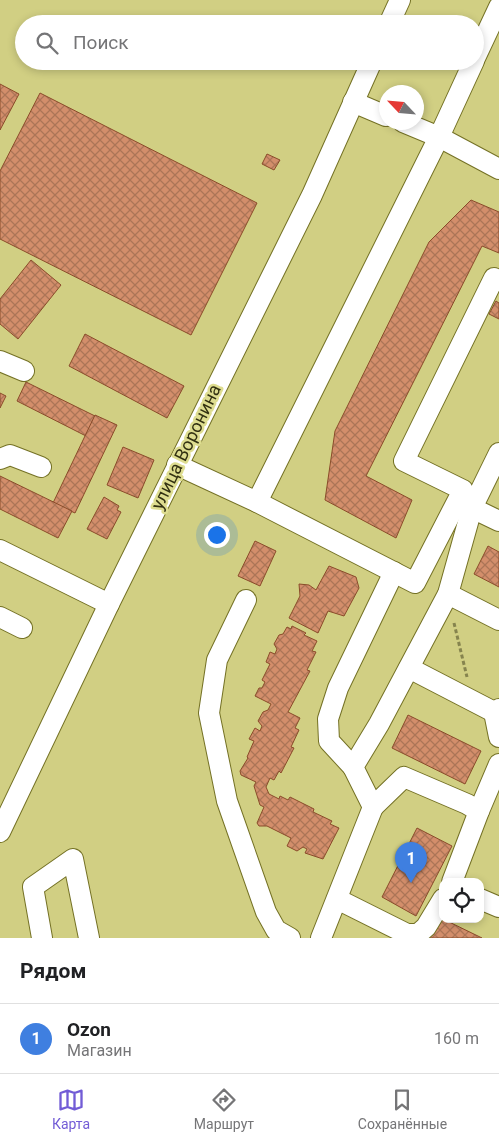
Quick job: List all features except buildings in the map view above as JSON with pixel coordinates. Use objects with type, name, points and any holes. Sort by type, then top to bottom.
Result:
[{"type":"street","points":[[393,15],[400,0]]},
{"type":"street","points":[[484,40],[499,7]]},
{"type":"street","name":"улица Воронина","points":[[0,832],[177,465],[312,195],[368,70]]},
{"type":"street","points":[[257,502],[439,137],[470,70]]},
{"type":"street","points":[[353,102],[379,113]]},
{"type":"street","points":[[422,130],[499,169]]},
{"type":"street","points":[[177,465],[257,502],[415,583],[463,490],[404,461],[494,278],[499,280]]},
{"type":"street","points":[[0,361],[24,371]]},
{"type":"street","points":[[353,766],[379,724],[448,594],[472,508],[499,453]]},
{"type":"street","points":[[0,459],[10,456],[41,467]]},
{"type":"street","points":[[472,508],[499,521]]},
{"type":"street","points":[[0,550],[109,604]]},
{"type":"street","points":[[373,807],[353,766],[329,742],[328,719],[338,688],[394,572]]},
{"type":"street","points":[[448,594],[499,620]]},
{"type":"street","points":[[246,600],[218,660],[209,713],[227,801],[266,912],[276,930],[290,938]]},
{"type":"street","points":[[0,617],[22,628]]},
{"type":"street","points":[[409,668],[472,700],[497,710],[499,737]]},
{"type":"street","points":[[454,878],[479,811],[497,775]]},
{"type":"street","points":[[321,938],[373,807],[404,777],[479,811]]},
{"type":"street","points":[[42,938],[33,887],[73,860],[89,938]]},
{"type":"street","points":[[336,899],[381,930],[407,934],[418,934],[426,927],[439,906]]},
{"type":"street","points":[[484,901],[499,907]]},
{"type":"path","points":[[448,594],[472,700]]},
{"type":"place","name":"Ozon","points":[[411,883]]}]
